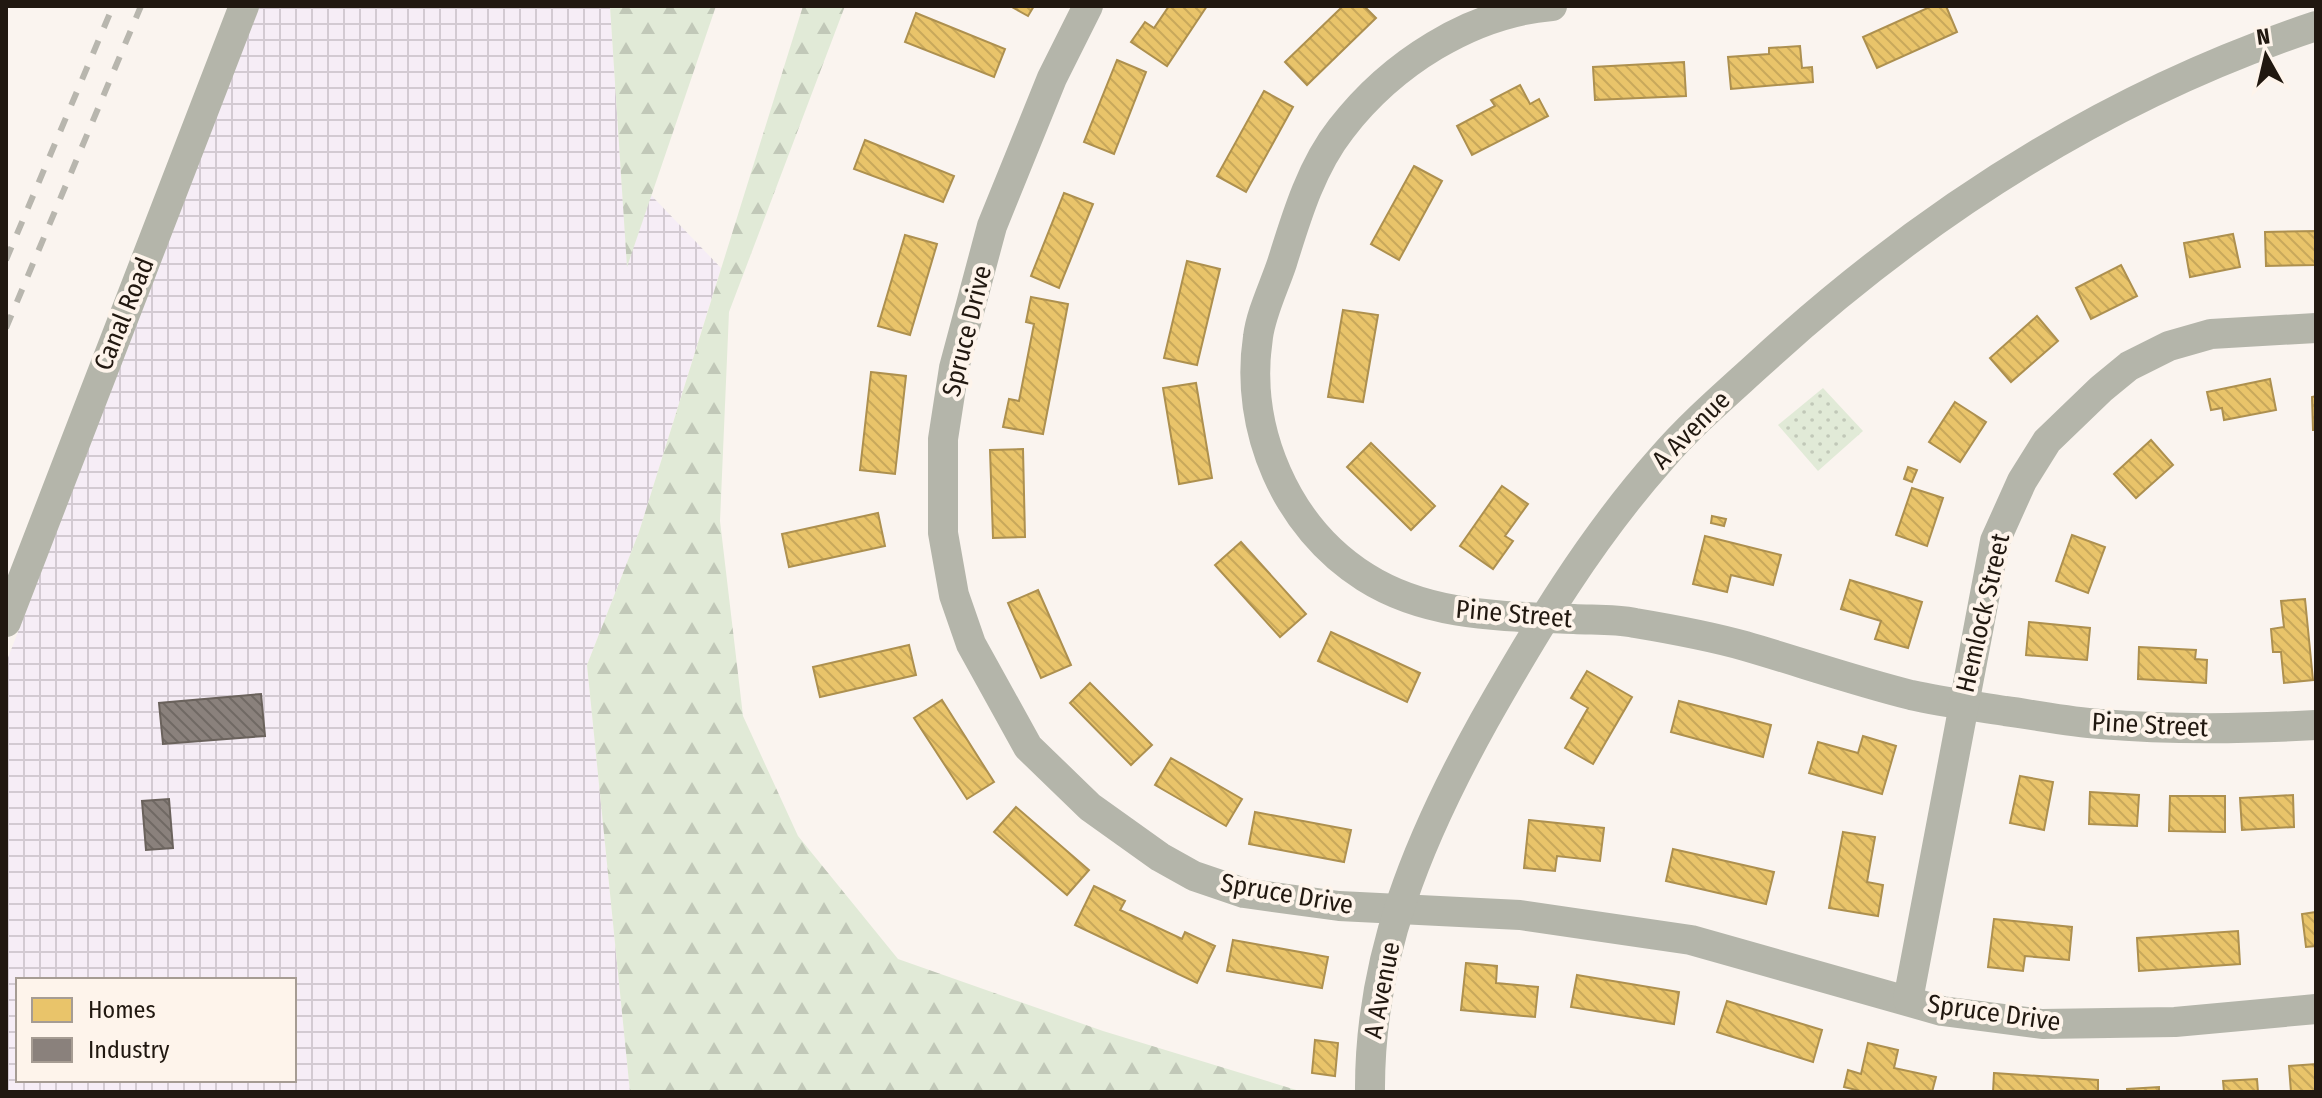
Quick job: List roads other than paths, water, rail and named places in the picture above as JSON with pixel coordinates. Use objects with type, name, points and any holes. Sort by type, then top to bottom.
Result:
[{"type":"street","name":"Canal Road","points":[[6,622],[244,6]]},
{"type":"street","name":"Spruce Drive","points":[[1088,6],[1052,78],[992,226],[954,368],[943,439],[943,533],[953,589],[971,644],[1028,747],[1090,807],[1160,857],[1194,876],[1244,893],[1339,906],[1520,915],[1691,940],[1942,1011],[2042,1024],[2175,1022],[2316,1009]]},
{"type":"street","name":"Pine Street","points":[[1552,6],[1481,21],[1445,40],[1397,73],[1340,130],[1318,166],[1286,248],[1258,335],[1256,382],[1262,437],[1279,480],[1300,515],[1340,560],[1402,597],[1463,613],[1630,622],[1743,646],[1912,695],[1963,704],[2097,724],[2235,729],[2316,725]]},
{"type":"street","name":"A Avenue","points":[[1370,1092],[1376,998],[1399,910],[1423,840],[1462,762],[1543,618],[1608,523],[1662,456],[1835,296],[1970,196],[2022,163],[2182,78],[2316,26]]},
{"type":"street","name":"Hemlock Street","points":[[1908,1000],[1995,541],[2022,481],[2047,441],[2129,366],[2169,346],[2211,334],[2316,328]]},
{"type":"railway","points":[[6,260],[113,6]]},
{"type":"railway","points":[[6,328],[141,6]]}]
